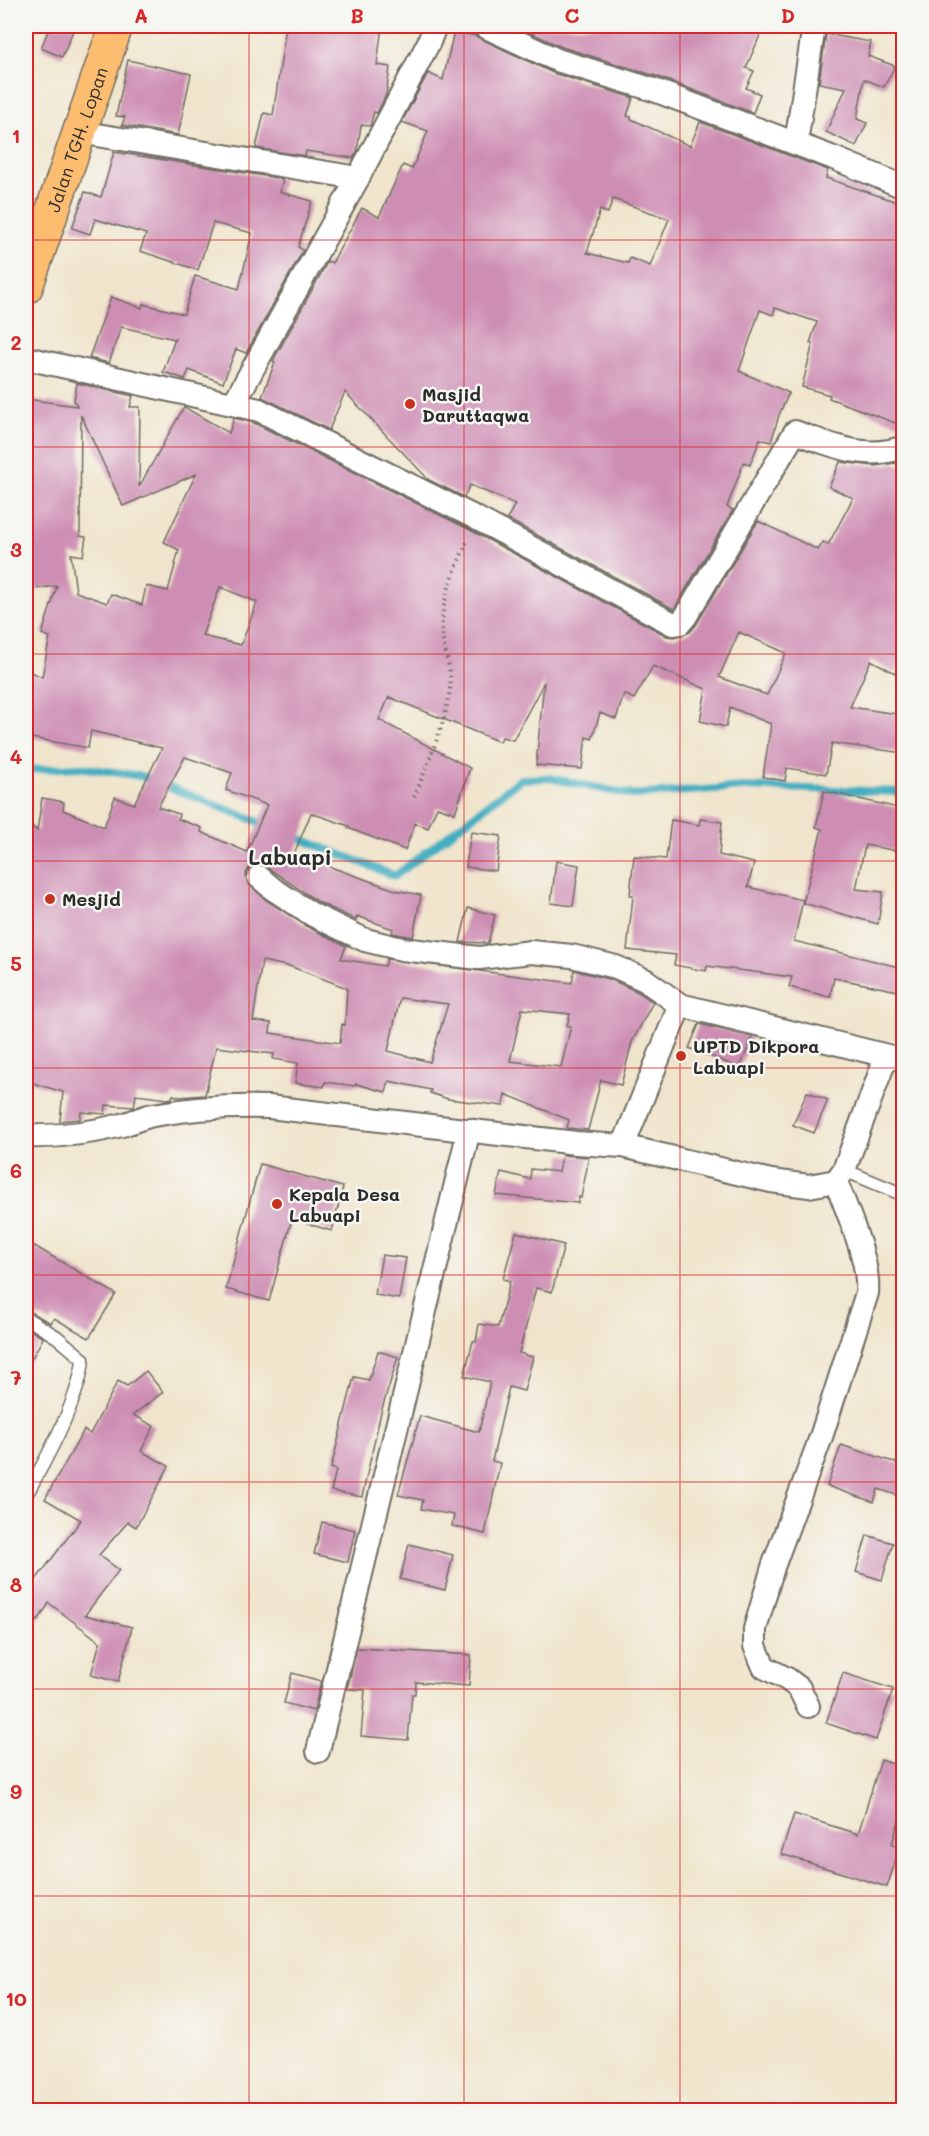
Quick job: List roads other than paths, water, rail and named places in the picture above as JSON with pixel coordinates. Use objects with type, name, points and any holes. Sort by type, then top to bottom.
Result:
[{"type":"highway","name":"Jalan TGH. Lopan","points":[[26,287],[116,26]]},
{"type":"street","points":[[234,403],[358,178],[429,42],[435,26]]},
{"type":"street","points":[[484,26],[557,60],[654,90],[796,143],[903,187]]},
{"type":"street","points":[[796,143],[814,26]]},
{"type":"street","points":[[80,132],[358,178]]},
{"type":"street","points":[[26,358],[259,410],[476,518],[670,624],[676,624],[686,616],[795,432],[844,450],[880,452],[903,447]]},
{"type":"street","points":[[259,877],[313,915],[365,940],[402,949],[479,958],[531,952],[572,956],[616,967],[645,980],[680,1005],[895,1059],[840,1176],[865,1268],[868,1281],[867,1293],[821,1437],[773,1566],[755,1629],[755,1646],[764,1667],[800,1688],[808,1706]]},
{"type":"street","points":[[622,1146],[680,1005]]},
{"type":"street","points":[[26,1136],[66,1135],[95,1131],[151,1116],[210,1107],[269,1107],[576,1143],[622,1146],[771,1181],[809,1186],[840,1176]]},
{"type":"street","points":[[318,1751],[469,1130]]},
{"type":"lane","points":[[840,1176],[903,1195]]},
{"type":"lane","points":[[26,1318],[57,1337],[83,1359],[82,1376],[73,1400],[41,1469],[26,1495]]},
{"type":"waterway","points":[[26,770],[79,767],[141,776],[269,826]]},
{"type":"waterway","points":[[291,835],[395,876],[521,779],[549,778],[632,795],[744,787],[904,792]]},
{"type":"place","name":"Masjid Daruttaqwa","points":[[410,404]]},
{"type":"place","name":"Mesjid","points":[[50,899]]},
{"type":"place","name":"UPTD Dikpora Labuapi","points":[[681,1056]]},
{"type":"place","name":"Kepala Desa Labuapi","points":[[277,1204]]},
{"type":"district","name":"Labuapi","points":[[290,856]]}]
